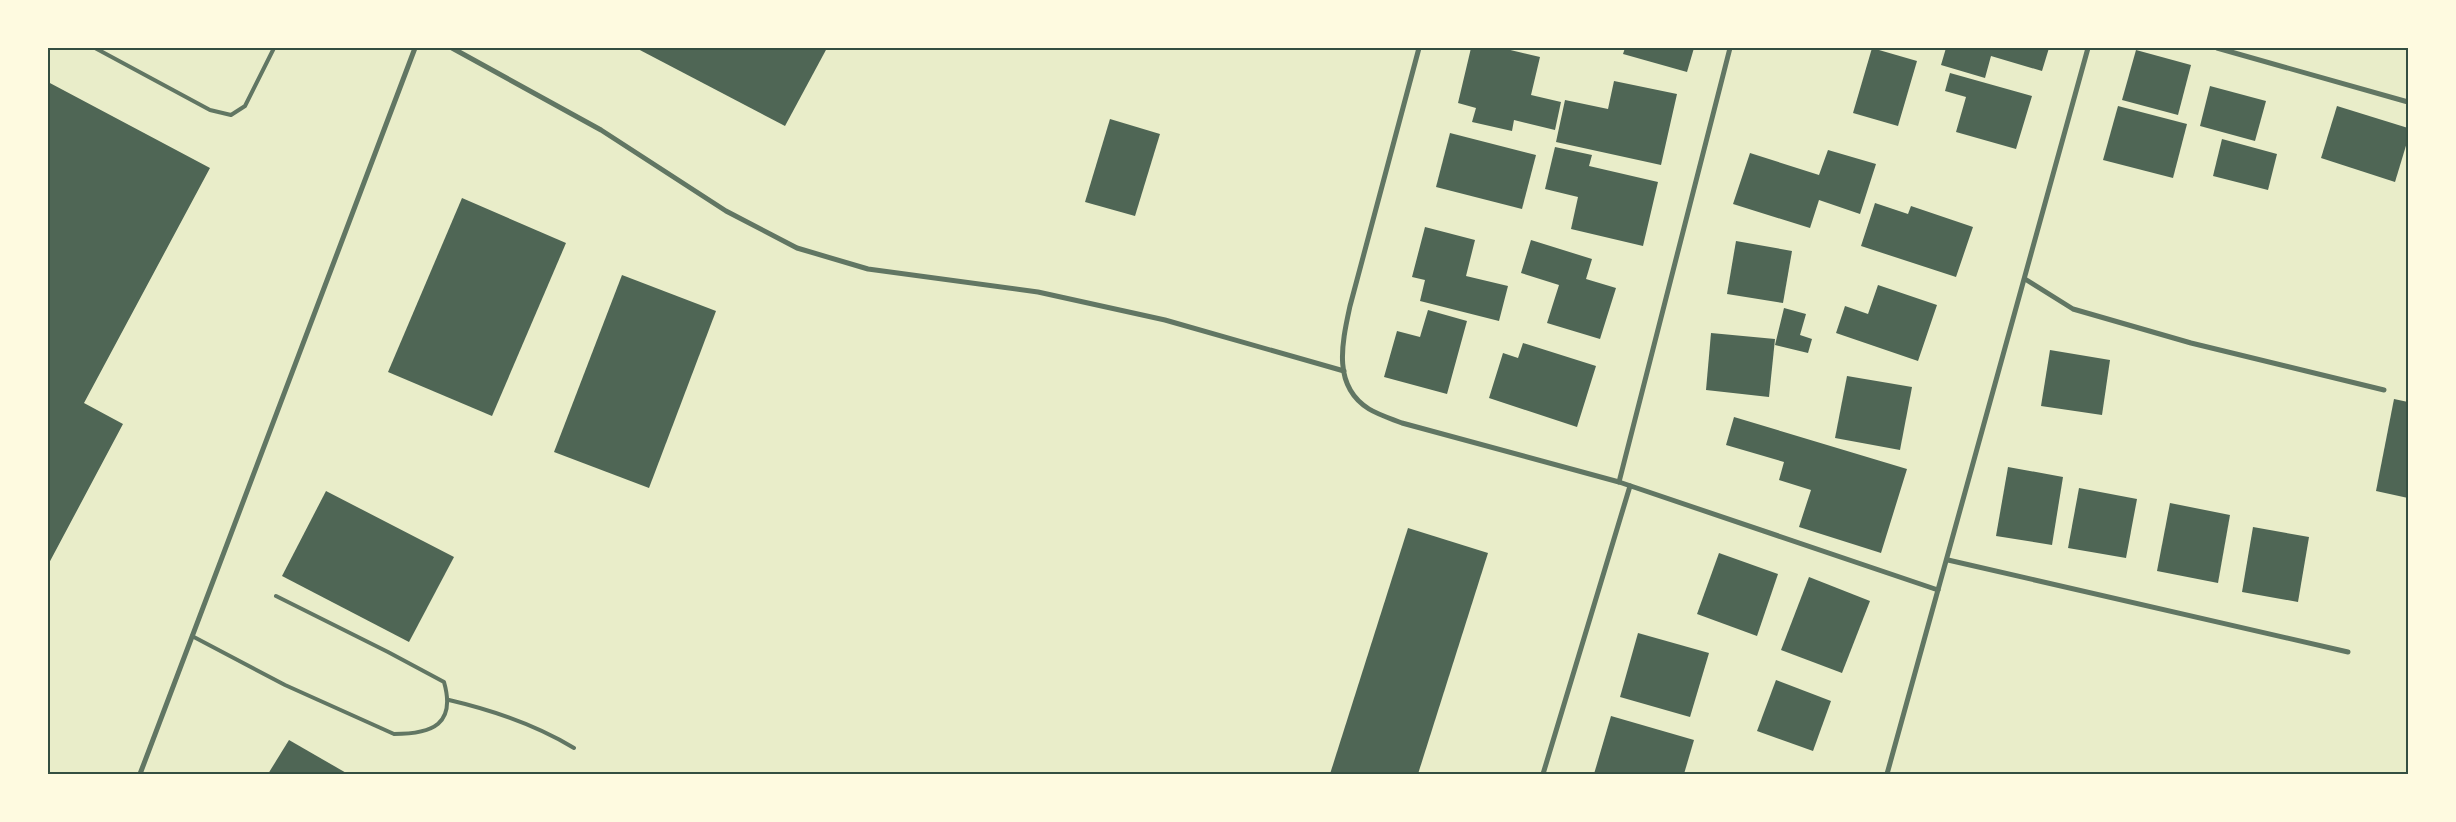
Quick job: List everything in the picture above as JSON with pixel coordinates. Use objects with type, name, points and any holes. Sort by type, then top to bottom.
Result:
[{"type":"street","points":[[140,774],[415,48]]},
{"type":"street","points":[[452,48],[601,130],[726,210],[797,248],[868,269],[1038,292],[1156,318],[1344,371]]},
{"type":"street","points":[[1419,48],[1342,342],[1344,371],[1350,392],[1370,410],[1402,423],[1619,482],[1938,590]]},
{"type":"street","points":[[1619,482],[1730,48]]},
{"type":"street","points":[[1887,774],[1948,560],[2088,48]]},
{"type":"street","points":[[2217,48],[2408,102]]},
{"type":"street","points":[[2025,279],[2073,309],[2191,343],[2384,390]]},
{"type":"street","points":[[1543,774],[1630,486]]},
{"type":"street","points":[[1948,560],[2348,652]]},
{"type":"lane","points":[[95,48],[210,110],[231,115],[245,106],[274,48]]},
{"type":"lane","points":[[192,636],[285,685],[394,734],[414,734],[436,726],[446,714],[449,700],[444,682],[276,596]]},
{"type":"lane","points":[[449,700],[489,710],[558,739],[574,748]]},
{"type":"building","points":[[636,48],[827,48],[785,126]]},
{"type":"building","points":[[1471,48],[1502,48],[1540,57],[1531,95],[1561,102],[1555,130],[1514,120],[1512,131],[1472,122],[1476,108],[1458,103]]},
{"type":"building","points":[[1625,48],[1694,48],[1687,72],[1623,54]]},
{"type":"building","points":[[1872,48],[1917,61],[1898,126],[1853,113]]},
{"type":"building","points":[[1946,48],[2049,48],[2042,71],[1991,56],[1985,78],[1941,65]]},
{"type":"building","points":[[2136,50],[2191,65],[2178,115],[2122,100]]},
{"type":"building","points":[[1950,73],[2032,96],[2016,149],[1956,132],[1966,97],[1945,91]]},
{"type":"building","points":[[1614,81],[1677,94],[1661,165],[1556,142],[1565,100],[1608,109]]},
{"type":"building","points":[[48,82],[210,168],[84,403],[123,424],[48,565]]},
{"type":"building","points":[[2210,86],[2266,101],[2255,141],[2200,126]]},
{"type":"building","points":[[2118,106],[2187,124],[2173,178],[2103,160]]},
{"type":"building","points":[[2337,106],[2408,128],[2408,139],[2395,182],[2321,158]]},
{"type":"building","points":[[1110,119],[1160,134],[1135,216],[1085,202]]},
{"type":"building","points":[[1450,133],[1536,155],[1522,209],[1436,187]]},
{"type":"building","points":[[2222,139],[2277,154],[2268,190],[2213,176]]},
{"type":"building","points":[[1555,147],[1592,155],[1589,166],[1658,182],[1643,246],[1571,229],[1578,197],[1545,189]]},
{"type":"building","points":[[1828,150],[1876,164],[1860,214],[1819,200],[1810,228],[1733,204],[1750,153],[1819,175]]},
{"type":"building","points":[[462,198],[566,243],[492,416],[388,372]]},
{"type":"building","points":[[1875,203],[1908,214],[1911,206],[1973,227],[1956,277],[1861,246]]},
{"type":"building","points":[[1425,227],[1475,240],[1466,276],[1508,286],[1499,321],[1420,301],[1425,280],[1412,277]]},
{"type":"building","points":[[1531,240],[1592,259],[1586,279],[1616,288],[1600,339],[1547,323],[1559,285],[1521,273]]},
{"type":"building","points":[[1736,241],[1792,251],[1783,303],[1727,294]]},
{"type":"building","points":[[622,275],[716,311],[649,488],[554,452]]},
{"type":"building","points":[[1878,285],[1937,305],[1918,361],[1836,333],[1845,306],[1868,314]]},
{"type":"building","points":[[1784,308],[1806,314],[1800,335],[1812,339],[1808,353],[1775,345]]},
{"type":"building","points":[[1428,310],[1467,321],[1447,394],[1384,377],[1397,331],[1420,337]]},
{"type":"building","points":[[1711,333],[1775,339],[1769,397],[1706,390]]},
{"type":"building","points":[[1523,343],[1596,366],[1577,427],[1489,398],[1503,353],[1518,358]]},
{"type":"building","points":[[2050,350],[2110,360],[2102,415],[2041,406]]},
{"type":"building","points":[[1847,376],[1912,387],[1900,450],[1835,438]]},
{"type":"building","points":[[2394,399],[2408,402],[2408,498],[2376,491]]},
{"type":"building","points":[[1734,417],[1907,469],[1881,553],[1799,527],[1811,490],[1779,480],[1784,462],[1726,445]]},
{"type":"building","points":[[2008,467],[2063,477],[2052,545],[1996,536]]},
{"type":"building","points":[[2079,488],[2137,499],[2126,558],[2068,548]]},
{"type":"building","points":[[326,491],[454,557],[409,642],[282,576]]},
{"type":"building","points":[[2170,503],[2230,515],[2218,583],[2157,571]]},
{"type":"building","points":[[2253,527],[2309,537],[2298,602],[2242,592]]},
{"type":"building","points":[[1408,528],[1488,553],[1418,774],[1330,774]]},
{"type":"building","points":[[1719,553],[1778,574],[1757,636],[1697,614]]},
{"type":"building","points":[[1809,577],[1870,601],[1842,673],[1781,650]]},
{"type":"building","points":[[1638,633],[1709,653],[1690,717],[1620,697]]},
{"type":"building","points":[[1776,680],[1831,701],[1813,751],[1757,731]]},
{"type":"building","points":[[1611,716],[1694,740],[1684,774],[1594,774]]},
{"type":"building","points":[[289,740],[348,774],[268,774]]}]
